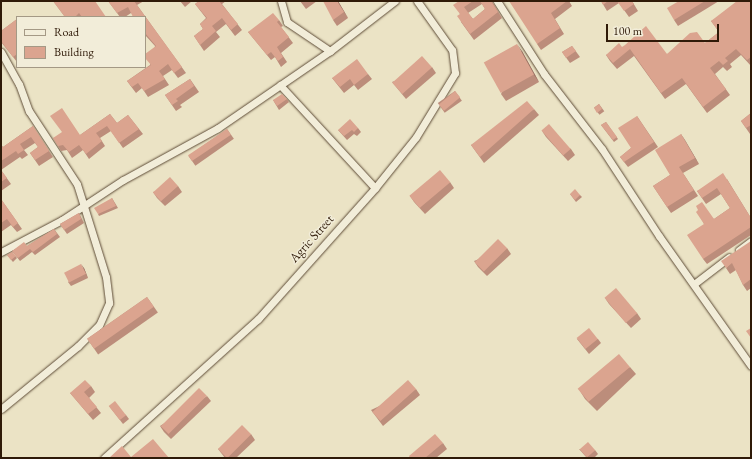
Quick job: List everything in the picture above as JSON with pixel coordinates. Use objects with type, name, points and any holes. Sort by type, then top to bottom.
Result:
[{"type":"street","points":[[281,1],[287,22],[330,51]]},
{"type":"street","points":[[1,252],[86,204],[123,180],[218,128],[330,51],[395,1]]},
{"type":"street","name":"Agric Street","points":[[104,458],[258,319],[375,188],[416,137],[455,73],[452,50],[418,1]]},
{"type":"street","points":[[497,1],[544,74],[602,149],[751,366]]},
{"type":"street","points":[[1,52],[19,84],[29,111],[77,184],[86,204],[106,277],[109,303],[99,325],[78,346],[1,409]]},
{"type":"street","points":[[280,85],[375,188]]},
{"type":"street","points":[[694,284],[751,241]]},
{"type":"building","points":[[53,1],[95,1],[105,16],[81,16],[79,13],[76,16],[64,16]]},
{"type":"building","points":[[108,1],[134,1],[145,16],[132,16],[128,7],[117,13]]},
{"type":"building","points":[[199,1],[219,1],[238,24],[231,30],[222,18],[212,26],[216,31],[200,45],[194,36],[203,29],[200,24],[207,18],[195,4]]},
{"type":"building","points":[[323,1],[337,1],[344,12],[333,20]]},
{"type":"building","points":[[459,1],[473,1],[464,7],[473,19],[485,9],[480,1],[491,1],[498,12],[470,34],[457,16],[460,14],[453,5]]},
{"type":"building","points":[[509,1],[567,1],[551,13],[560,28],[537,44]]},
{"type":"building","points":[[601,1],[608,1],[603,5]]},
{"type":"building","points":[[617,1],[632,1],[634,4],[624,11]]},
{"type":"building","points":[[679,1],[705,1],[674,20],[667,8]]},
{"type":"building","points":[[737,1],[751,1],[751,57],[747,60],[736,49],[725,58],[728,61],[723,65],[719,61],[710,68],[726,89],[703,107],[682,78],[661,93],[630,49],[613,63],[606,55],[619,43],[622,47],[625,45],[646,26],[667,54],[690,33],[697,32],[705,43],[719,32],[711,21]]},
{"type":"building","points":[[273,13],[279,20],[277,22],[289,37],[277,47],[283,57],[278,61],[271,52],[267,55],[248,32]]},
{"type":"building","points":[[146,18],[182,67],[174,73],[168,64],[159,71],[165,79],[144,91],[138,83],[132,87],[127,81],[151,65],[146,59],[146,53],[156,46],[146,34]]},
{"type":"building","points":[[16,20],[16,55],[13,57],[1,41],[1,31]]},
{"type":"building","points":[[517,44],[534,75],[501,93],[484,62]]},
{"type":"building","points":[[572,46],[576,51],[566,58],[562,52]]},
{"type":"building","points":[[422,56],[432,67],[402,94],[392,83]]},
{"type":"building","points":[[357,59],[368,74],[354,85],[350,79],[340,87],[332,78]]},
{"type":"building","points":[[190,79],[194,86],[176,99],[178,101],[172,105],[165,95]]},
{"type":"building","points":[[455,91],[460,97],[444,111],[439,104]]},
{"type":"building","points":[[282,94],[287,99],[277,106],[273,100]]},
{"type":"building","points":[[527,101],[534,109],[480,157],[471,145]]},
{"type":"building","points":[[599,104],[602,109],[597,113],[594,108]]},
{"type":"building","points":[[62,108],[80,135],[110,114],[117,123],[128,115],[139,129],[119,143],[107,126],[96,133],[102,141],[86,154],[79,145],[69,152],[63,145],[58,146],[53,138],[62,132],[50,116]]},
{"type":"building","points":[[751,113],[751,125],[746,128],[741,121]]},
{"type":"building","points":[[637,116],[654,142],[624,162],[620,157],[631,148],[618,128]]},
{"type":"building","points":[[350,119],[358,128],[354,132],[352,130],[344,136],[338,130]]},
{"type":"building","points":[[606,122],[617,137],[613,140],[601,125]]},
{"type":"building","points":[[549,124],[571,149],[563,155],[541,131]]},
{"type":"building","points":[[33,126],[49,151],[35,160],[30,153],[38,147],[31,137],[20,144],[24,150],[18,154],[16,151],[1,161],[1,145],[3,147]]},
{"type":"building","points":[[227,129],[231,135],[192,161],[188,155]]},
{"type":"building","points":[[681,134],[695,158],[679,167],[694,190],[667,207],[653,186],[670,175],[655,150]]},
{"type":"building","points":[[1,170],[7,178],[1,182]]},
{"type":"building","points":[[440,170],[450,182],[420,208],[409,196]]},
{"type":"building","points":[[723,173],[751,218],[751,227],[703,259],[687,235],[704,224],[696,212],[698,210],[696,206],[702,202],[714,219],[730,208],[717,188],[702,198],[697,191]]},
{"type":"building","points":[[170,177],[178,186],[161,201],[153,192]]},
{"type":"building","points":[[575,189],[580,195],[575,200],[570,194]]},
{"type":"building","points":[[112,198],[116,206],[98,214],[94,208]]},
{"type":"building","points":[[1,199],[18,223],[13,227],[7,219],[1,223]]},
{"type":"building","points":[[79,213],[81,219],[64,230],[60,224]]},
{"type":"building","points":[[54,229],[57,234],[33,252],[30,249],[18,258],[12,251],[24,242],[27,246]]},
{"type":"building","points":[[498,239],[507,248],[484,272],[475,262]]},
{"type":"building","points":[[751,241],[751,279],[743,285],[732,263],[726,268],[721,261]]},
{"type":"building","points":[[12,252],[16,256],[11,260],[7,255]]},
{"type":"building","points":[[81,264],[86,274],[69,282],[64,273]]},
{"type":"building","points":[[616,288],[637,313],[626,323],[605,298]]},
{"type":"building","points":[[147,297],[154,307],[94,349],[87,339]]},
{"type":"building","points":[[589,328],[598,339],[585,349],[577,338]]},
{"type":"building","points":[[751,328],[751,338],[746,331]]},
{"type":"building","points":[[619,354],[630,367],[589,402],[578,389]]},
{"type":"building","points":[[85,380],[91,386],[84,392],[97,407],[88,414],[70,393]]},
{"type":"building","points":[[408,380],[416,389],[380,421],[372,412]]},
{"type":"building","points":[[199,388],[207,396],[169,434],[161,426]]},
{"type":"building","points":[[115,401],[126,415],[120,420],[109,406]]},
{"type":"building","points":[[242,425],[251,434],[227,458],[218,449]]},
{"type":"building","points":[[435,434],[443,443],[425,458],[410,458],[409,456]]},
{"type":"building","points":[[153,439],[169,458],[109,458],[122,446],[131,457]]},
{"type":"building","points":[[588,442],[595,450],[587,458],[580,449]]}]
